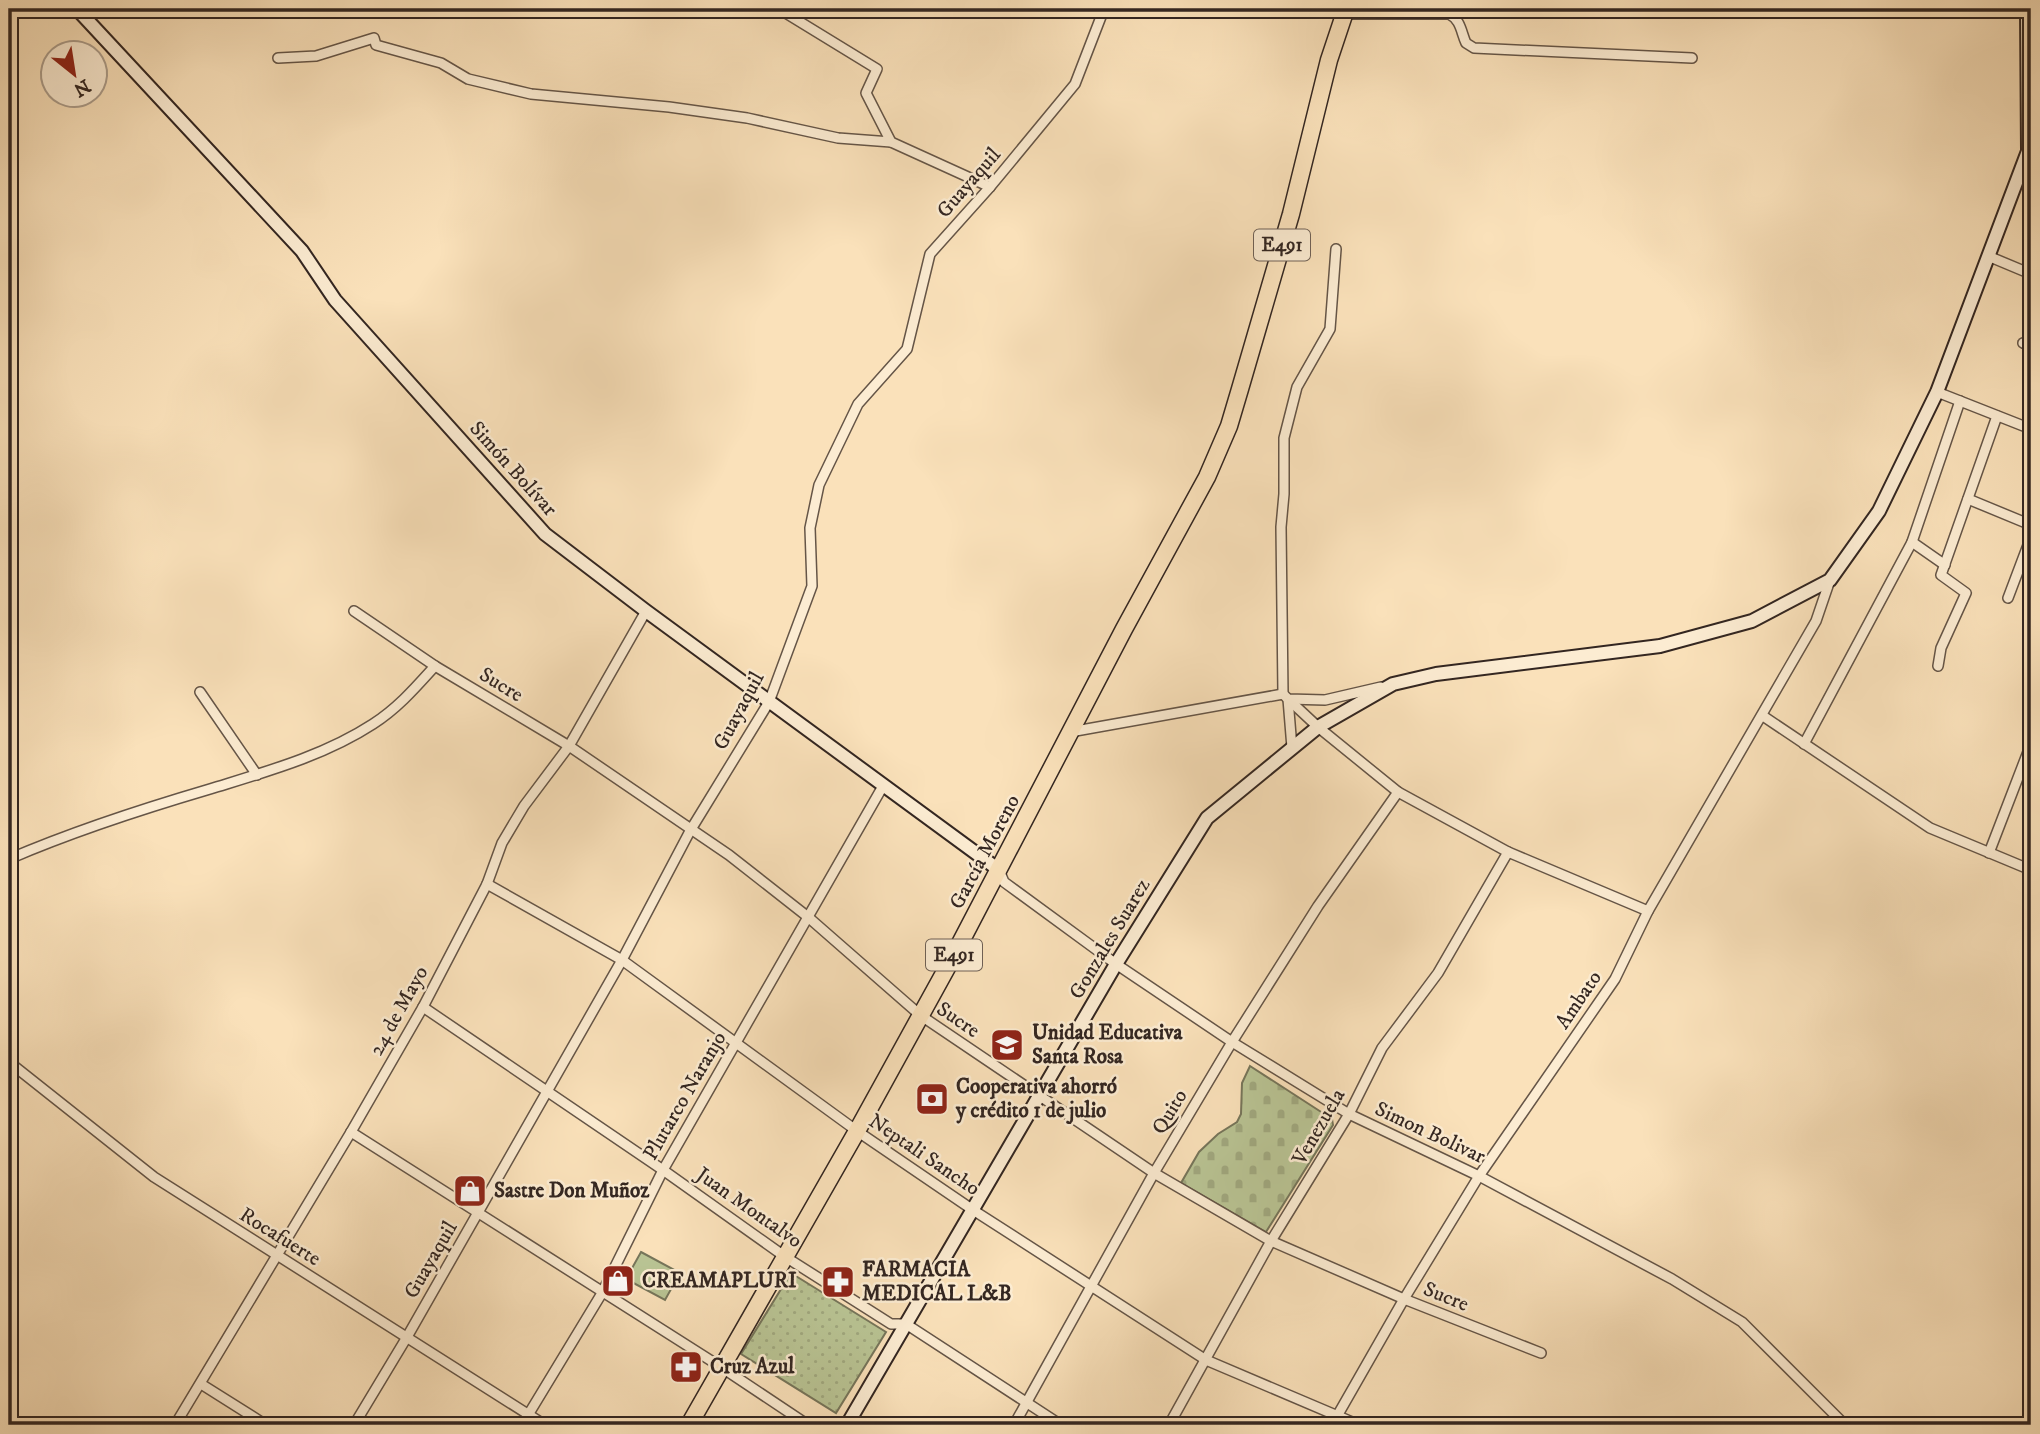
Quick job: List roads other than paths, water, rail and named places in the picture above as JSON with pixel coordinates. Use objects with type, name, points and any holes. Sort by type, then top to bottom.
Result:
[{"type":"highway","name":"García Moreno","points":[[689,1425],[857,1131],[999,870],[1206,477],[1229,426],[1291,214],[1329,60],[1345,11]]},
{"type":"street","name":"Simón Bolívar","points":[[77,9],[302,251],[335,300],[545,534],[768,702],[999,870]]},
{"type":"street","points":[[779,9],[877,69],[866,93],[891,142]]},
{"type":"street","name":"Guayaquil","points":[[354,1425],[622,960],[690,831],[768,702],[812,586],[810,528],[819,485],[858,404],[907,349],[930,254],[990,187],[1075,84],[1104,9]]},
{"type":"street","points":[[1830,580],[1879,511],[1937,392],[2030,151],[2027,9]]},
{"type":"street","points":[[1345,11],[1449,14],[1460,24],[1466,43],[1474,48],[1692,58]]},
{"type":"street","points":[[278,58],[316,56],[374,38],[376,45],[441,63],[468,79],[531,94],[669,107],[747,118],[838,138],[891,142],[990,187]]},
{"type":"street","points":[[1292,748],[1286,697],[1281,527],[1284,438],[1297,387],[1330,329],[1336,248]]},
{"type":"street","points":[[1988,256],[2031,274]]},
{"type":"street","points":[[1937,392],[2031,429]]},
{"type":"street","points":[[1804,744],[1912,542],[1960,401]]},
{"type":"street","points":[[1938,666],[1941,648],[1966,593],[1941,575],[1997,416]]},
{"type":"street","points":[[1968,499],[2031,525]]},
{"type":"street","points":[[2008,598],[2031,537]]},
{"type":"street","points":[[1912,542],[1945,565]]},
{"type":"street","name":"Gonzales Suarez","points":[[847,1425],[1116,964],[1207,818],[1318,727],[1393,684],[1436,674],[1660,646],[1752,621],[1830,580]]},
{"type":"street","name":"Ambato","points":[[1335,1421],[1404,1299],[1479,1176],[1615,979],[1648,911],[1816,621],[1830,580]]},
{"type":"street","name":"Sucre","points":[[354,611],[435,666],[569,746],[690,831],[729,855],[808,917],[920,1015],[1154,1173],[1271,1241],[1404,1299],[1541,1353]]},
{"type":"street","name":"24 de Mayo","points":[[176,1425],[423,1007],[488,884],[502,843],[524,806],[569,746],[646,611]]},
{"type":"street","points":[[9,859],[57,839],[305,758],[373,724],[403,702],[435,666]]},
{"type":"street","points":[[1070,732],[1286,697],[1325,700],[1393,684]]},
{"type":"street","points":[[200,692],[257,775]]},
{"type":"street","points":[[1286,697],[1318,727],[1398,792],[1508,852],[1648,911]]},
{"type":"street","points":[[1763,716],[1930,828],[2031,870]]},
{"type":"street","points":[[1989,853],[2031,744]]},
{"type":"street","name":"Plutarco Naranjo","points":[[522,1425],[601,1293],[663,1170],[883,786]]},
{"type":"street","name":"Quito","points":[[1014,1425],[1154,1173],[1232,1042],[1318,906],[1398,792]]},
{"type":"street","name":"Venezuela","points":[[1169,1425],[1271,1241],[1349,1114],[1382,1048],[1438,973],[1508,852]]},
{"type":"street","name":"Simon Bolivar","points":[[999,870],[1003,882],[1116,964],[1232,1042],[1349,1114],[1479,1176],[1672,1279],[1742,1322],[1845,1425]]},
{"type":"street","name":"Neptali Sancho","points":[[488,884],[622,960],[735,1044],[972,1210],[1206,1360],[1335,1421],[1359,1425]]},
{"type":"street","name":"Juan Montalvo","points":[[423,1007],[784,1256],[891,1324],[906,1324],[1061,1425]]},
{"type":"street","name":"Rocafuerte","points":[[9,1062],[154,1177],[545,1425]]},
{"type":"street","points":[[351,1132],[808,1425]]},
{"type":"street","points":[[201,1384],[266,1425]]},
{"type":"place","name":"Unidad Educativa Santa Rosa","points":[[1007,1045]]},
{"type":"place","name":"Cooperativa ahorró y crédito 1 de julio","points":[[932,1099]]},
{"type":"place","name":"Sastre Don Muñoz","points":[[470,1191]]},
{"type":"place","name":"CREAMAPLURI","points":[[618,1281]]},
{"type":"place","name":"FARMACIA MEDICAL L&B","points":[[838,1282]]},
{"type":"place","name":"Cruz Azul","points":[[686,1367]]}]
